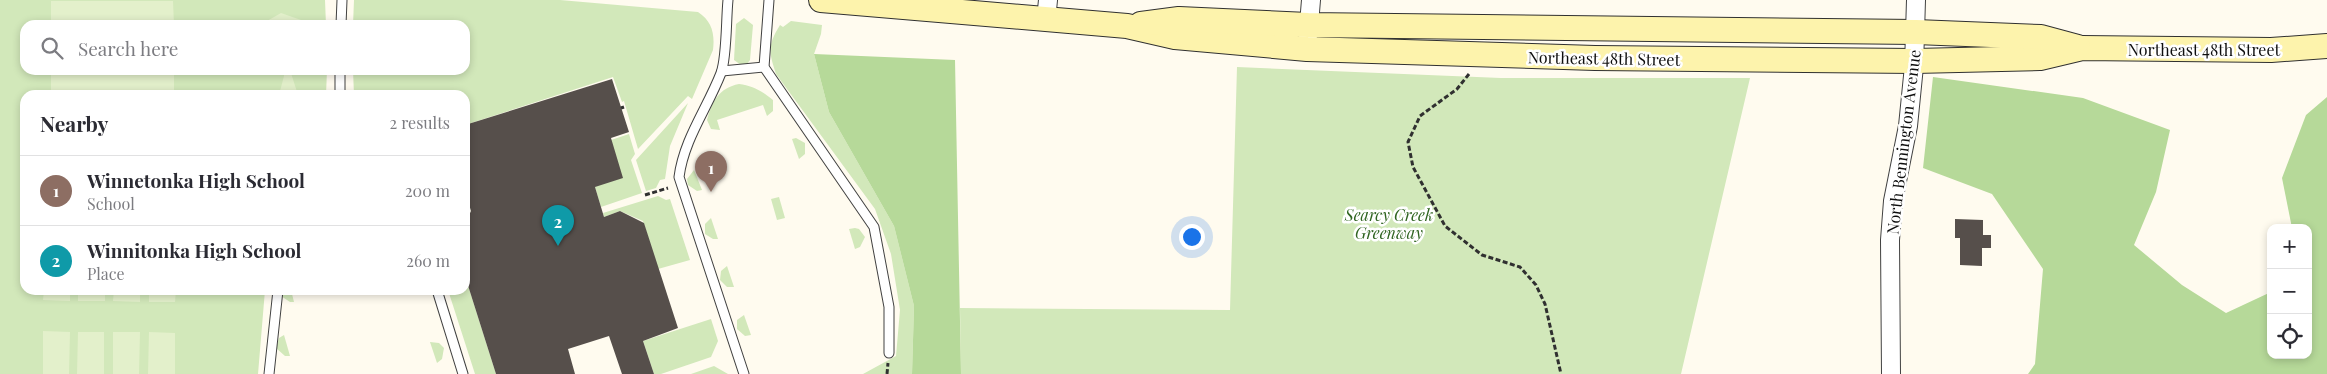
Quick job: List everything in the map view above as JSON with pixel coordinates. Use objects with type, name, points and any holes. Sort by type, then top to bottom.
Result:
[{"type":"street","name":"Northeast 48th Street","points":[[821,0],[1047,10],[1175,37],[1307,49],[1614,58],[1915,61],[2040,58],[2082,48],[2271,50],[2327,46]]},
{"type":"street","points":[[1307,49],[1311,0]]},
{"type":"street","name":"North Bennington Avenue","points":[[1892,374],[1890,240],[1894,201],[1908,126],[1915,61],[1916,0]]},
{"type":"street","name":"Northeast 48th Street","points":[[1127,26],[1179,19],[1308,25],[1916,32],[2041,37],[2082,48]]},
{"type":"street","points":[[1614,29],[1614,58]]},
{"type":"lane","points":[[341,20],[342,0]]},
{"type":"lane","points":[[728,0],[722,71],[688,141],[682,157],[679,177],[744,374]]},
{"type":"lane","points":[[769,0],[764,67],[874,227],[889,307],[889,352]]},
{"type":"lane","points":[[722,71],[764,67]]},
{"type":"lane","points":[[340,75],[340,90]]},
{"type":"lane","points":[[269,374],[277,295]]},
{"type":"lane","points":[[439,295],[463,374]]},
{"type":"path","points":[[1469,74],[1457,89],[1420,116],[1408,142],[1414,167],[1445,226],[1482,254],[1520,267],[1536,285],[1545,304],[1561,374]]},
{"type":"path","points":[[645,195],[668,188]]},
{"type":"green space","points":[[0,0],[325,0],[326,20],[20,20],[20,75],[327,75],[326,90],[20,90],[20,295],[265,295],[258,374],[0,374]]},
{"type":"green space","points":[[354,0],[560,0],[698,12],[707,19],[712,28],[713,50],[692,99],[688,96],[638,149],[624,101],[622,102],[613,77],[470,123],[470,90],[354,90],[353,75],[470,75],[470,20],[353,20]]},
{"type":"green space","points":[[51,1],[173,1],[174,20],[51,20]]},
{"type":"green space","points":[[281,13],[301,20],[269,20]]},
{"type":"green space","points":[[744,18],[753,25],[750,60],[747,64],[741,65],[734,60],[736,24]]},
{"type":"green space","points":[[791,21],[822,25],[814,54],[829,112],[894,226],[914,306],[912,374],[863,374],[896,356],[900,310],[891,254],[875,209],[776,74],[771,54],[771,44],[780,25],[783,27]]},
{"type":"green space","points":[[814,54],[955,60],[961,374],[912,374],[914,306],[894,226],[829,112]]},
{"type":"green space","name":"Searcy Creek Greenway","points":[[1237,67],[1501,78],[1750,78],[1681,374],[961,374],[960,308],[1230,310]]},
{"type":"green space","points":[[51,75],[174,75],[174,90],[51,90]]},
{"type":"green space","points":[[292,75],[296,90],[280,90],[284,76]]},
{"type":"green space","points":[[1933,77],[2083,98],[2170,130],[2156,192],[2134,245],[2182,285],[2226,313],[2267,294],[2267,359],[2312,359],[2312,224],[2291,224],[2282,178],[2306,115],[2327,97],[2327,374],[2028,374],[2035,364],[2043,269],[1992,194],[1923,168]]},
{"type":"green space","points":[[739,84],[757,89],[773,100],[773,111],[767,116],[763,105],[717,120],[720,130],[711,129],[707,120],[717,96],[726,89]]},
{"type":"green space","points":[[688,103],[670,146],[665,179],[660,180],[656,188],[646,191],[636,160]]},
{"type":"green space","points":[[629,134],[635,154],[631,160],[642,193],[601,207],[595,187],[611,140]]},
{"type":"green space","points":[[796,138],[805,143],[805,154],[799,159],[792,139]]},
{"type":"green space","points":[[694,170],[702,190],[697,191],[688,185],[687,179]]},
{"type":"green space","points":[[658,196],[666,200],[670,199],[690,260],[658,269],[643,221],[620,211],[604,217],[603,213]]},
{"type":"green space","points":[[779,197],[785,218],[777,220],[771,199]]},
{"type":"green space","points":[[711,218],[718,239],[713,239],[705,234],[705,224]]},
{"type":"green space","points":[[849,229],[859,229],[865,237],[860,247],[855,249]]},
{"type":"green space","points":[[727,266],[734,287],[727,287],[720,280],[721,271]]},
{"type":"green space","points":[[470,292],[496,374],[475,374],[450,295],[470,295]]},
{"type":"green space","points":[[44,295],[70,295],[70,301],[43,300]]},
{"type":"green space","points":[[78,295],[105,295],[105,301],[78,301]]},
{"type":"green space","points":[[114,295],[140,295],[140,302],[113,301]]},
{"type":"green space","points":[[149,295],[176,295],[175,302],[149,302]]},
{"type":"green space","points":[[292,295],[294,302],[290,302],[281,296]]},
{"type":"green space","points":[[744,315],[751,335],[745,336],[737,329],[737,320]]},
{"type":"green space","points":[[711,319],[718,341],[711,357],[661,374],[654,374],[643,341]]},
{"type":"green space","points":[[43,331],[70,332],[69,374],[43,374]]},
{"type":"green space","points":[[78,332],[104,332],[104,374],[77,374]]},
{"type":"green space","points":[[113,332],[140,332],[139,374],[113,374]]},
{"type":"green space","points":[[149,332],[175,333],[175,374],[148,374]]},
{"type":"green space","points":[[284,335],[290,356],[285,356],[276,348],[279,338]]},
{"type":"green space","points":[[430,342],[439,343],[444,348],[442,359],[437,363]]},
{"type":"green space","points":[[714,366],[728,374],[691,374]]},
{"type":"building","points":[[612,79],[629,132],[611,138],[623,178],[595,187],[604,217],[620,211],[644,223],[678,328],[643,341],[654,374],[622,374],[609,336],[568,349],[575,374],[496,374],[470,292],[470,123]]},
{"type":"building","points":[[1955,219],[1983,220],[1983,235],[1991,235],[1991,248],[1982,248],[1982,266],[1960,265],[1960,238],[1955,238]]},
{"type":"place","name":"Winnetonka High School","points":[[711,192]]},
{"type":"place","name":"Winnitonka High School","points":[[558,246]]}]
